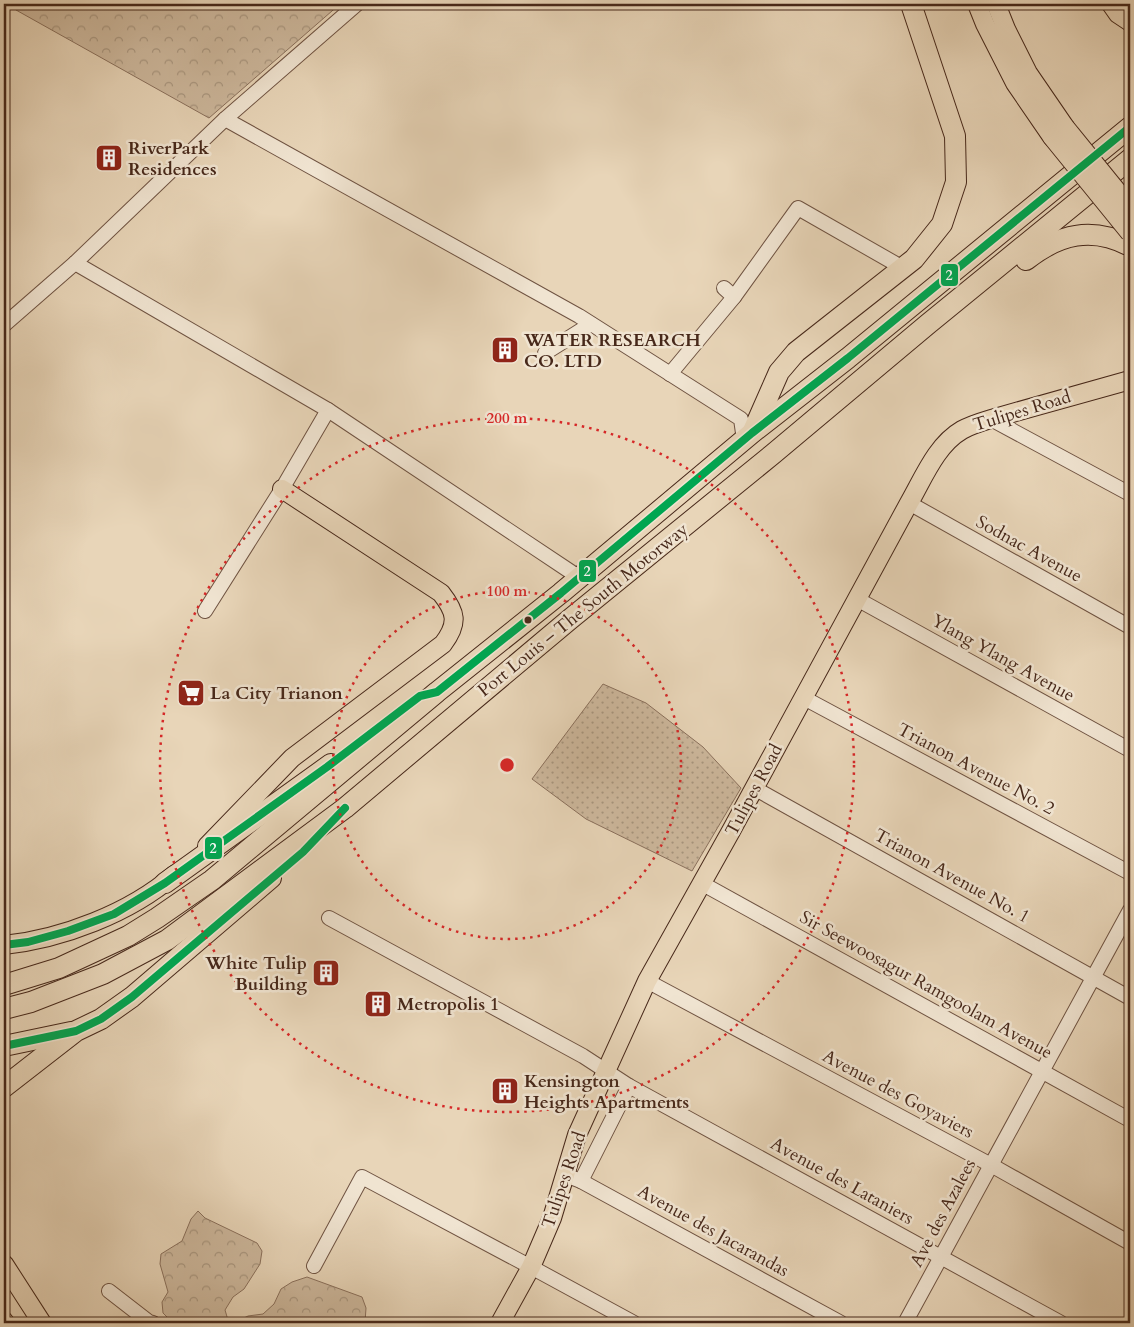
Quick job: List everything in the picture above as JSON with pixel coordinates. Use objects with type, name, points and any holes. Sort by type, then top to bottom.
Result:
[{"type":"highway","points":[[748,436],[780,372],[796,352],[914,259],[942,224],[956,182],[955,136],[911,4]]},
{"type":"highway","name":"Port Louis – The South Motorway","points":[[4,985],[59,968],[128,936],[212,880],[437,692],[561,593],[748,436],[848,358],[1130,127]]},
{"type":"highway","name":"Port Louis – The South Motorway","points":[[4,1009],[57,993],[103,974],[167,940],[345,808],[569,620],[1130,159]]},
{"type":"highway","points":[[773,454],[850,408],[1018,266],[1048,244],[1072,236],[1087,234],[1118,240],[1130,246]]},
{"type":"highway","points":[[165,883],[327,767],[420,696],[437,692]]},
{"type":"highway","points":[[4,1087],[76,1031],[101,1018],[132,997],[304,852],[345,808]]},
{"type":"highway","points":[[4,1046],[76,1031]]},
{"type":"main road","points":[[977,4],[1015,83],[1058,132],[1130,207]]},
{"type":"main road","points":[[996,4],[1006,30],[1058,132],[1130,233]]},
{"type":"main road","points":[[1111,4],[1118,14],[1130,22]]},
{"type":"main road","name":"Tulipes Road","points":[[500,1323],[531,1267],[552,1218],[573,1178],[577,1135],[647,982],[936,456],[949,439],[962,430],[991,419],[1130,380]]},
{"type":"main road","points":[[4,945],[28,942],[68,931],[114,914],[165,883],[201,851],[292,758],[443,644],[451,634],[454,619],[451,605],[441,593],[282,489]]},
{"type":"main road","points":[[4,1264],[42,1323]]},
{"type":"street","points":[[4,325],[75,263],[226,120],[357,4]]},
{"type":"street","points":[[226,120],[591,324],[740,418],[748,436]]},
{"type":"street","points":[[670,374],[729,293],[798,208],[903,268]]},
{"type":"street","points":[[75,263],[328,410],[574,574]]},
{"type":"street","points":[[544,353],[591,324]]},
{"type":"street","points":[[205,610],[282,489],[328,410]]},
{"type":"street","points":[[991,419],[1130,494]]},
{"type":"street","name":"Sodnac Avenue","points":[[909,503],[1130,627]]},
{"type":"street","name":"Ylang Ylang Avenue","points":[[857,599],[1130,750]]},
{"type":"street","name":"Trianon Avenue No. 2","points":[[804,698],[1130,873]]},
{"type":"street","name":"Trianon Avenue No. 1","points":[[754,788],[1130,998]]},
{"type":"street","name":"Sir Seewoosagur Ramgoolam Avenue","points":[[702,884],[1043,1070],[1130,1120]]},
{"type":"street","name":"Ave des Azalees","points":[[905,1323],[1130,910]]},
{"type":"street","name":"Avenue des Lataniers","points":[[329,918],[583,1056],[629,1086],[1061,1323]]},
{"type":"street","name":"Avenue des Goyaviers","points":[[647,982],[991,1165],[1130,1243]]},
{"type":"street","points":[[573,1178],[629,1086]]},
{"type":"street","points":[[314,1266],[362,1177],[634,1323]]},
{"type":"street","name":"Avenue des Jacarandas","points":[[573,1178],[841,1323]]},
{"type":"street","points":[[109,1292],[153,1323]]},
{"type":"green space","points":[[9,4],[249,4],[264,8],[281,4],[340,4],[209,118],[16,10]]},
{"type":"green space","points":[[603,684],[646,703],[703,747],[741,788],[692,871],[586,819],[532,779]]},
{"type":"green space","points":[[198,1211],[205,1218],[257,1243],[262,1251],[260,1264],[244,1289],[233,1297],[225,1310],[228,1320],[238,1321],[248,1316],[263,1314],[274,1304],[281,1289],[292,1282],[307,1277],[362,1297],[366,1308],[365,1322],[179,1323],[170,1320],[163,1313],[162,1302],[168,1292],[160,1264],[161,1254],[182,1241],[191,1219]]},
{"type":"transit line","name":"2","points":[[4,945],[28,942],[68,931],[114,914],[165,883],[327,767],[420,696],[437,692],[561,593],[752,433],[848,358],[1130,127]]},
{"type":"transit line","name":"2","points":[[4,1046],[76,1031],[101,1019],[132,997],[303,852],[345,808]]},
{"type":"place","name":"RiverPark Residences","points":[[109,158]]},
{"type":"place","name":"WATER RESEARCH CO. LTD","points":[[505,350]]},
{"type":"place","name":"La City Trianon","points":[[191,693]]},
{"type":"place","name":"White Tulip Building","points":[[326,973]]},
{"type":"place","name":"Metropolis 1","points":[[378,1004]]},
{"type":"place","name":"Kensington Heights Apartments","points":[[505,1091]]}]
